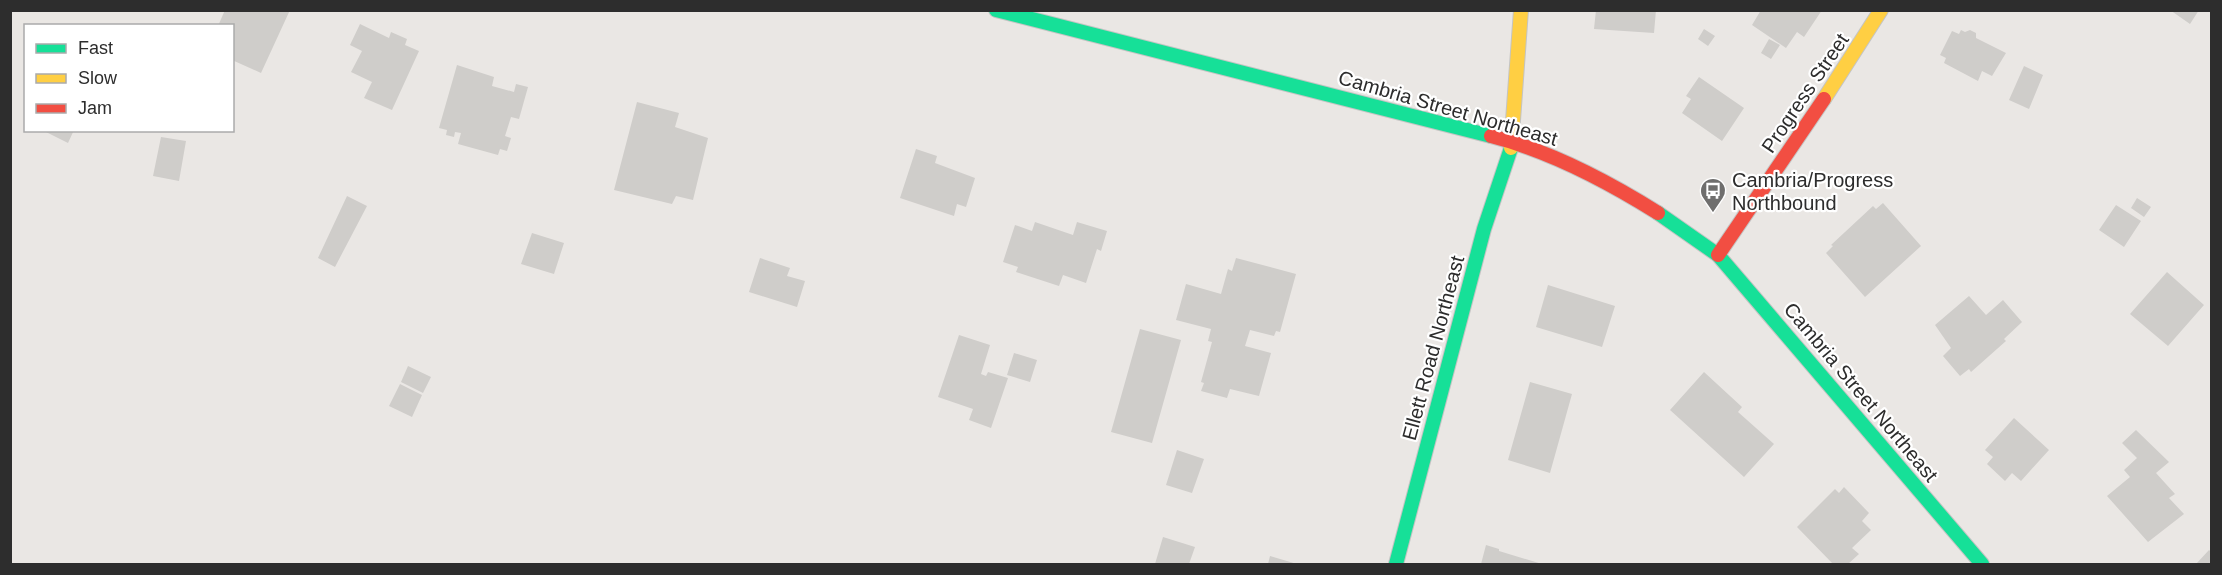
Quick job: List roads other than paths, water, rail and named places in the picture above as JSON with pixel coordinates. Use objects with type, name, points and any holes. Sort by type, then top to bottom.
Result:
[{"type":"main road","name":"Cambria Street Northeast","points":[[996,10],[1513,142],[1570,163],[1622,190],[1670,219],[1718,255],[1982,564]]},
{"type":"main road","name":"Ellett Road Northeast","points":[[1396,564],[1485,229],[1513,142],[1521,10]]},
{"type":"main road","name":"Progress Street","points":[[1718,255],[1843,72],[1881,10]]},
{"type":"place","name":"Cambria/Progress Northbound","points":[[1713,214]]}]
